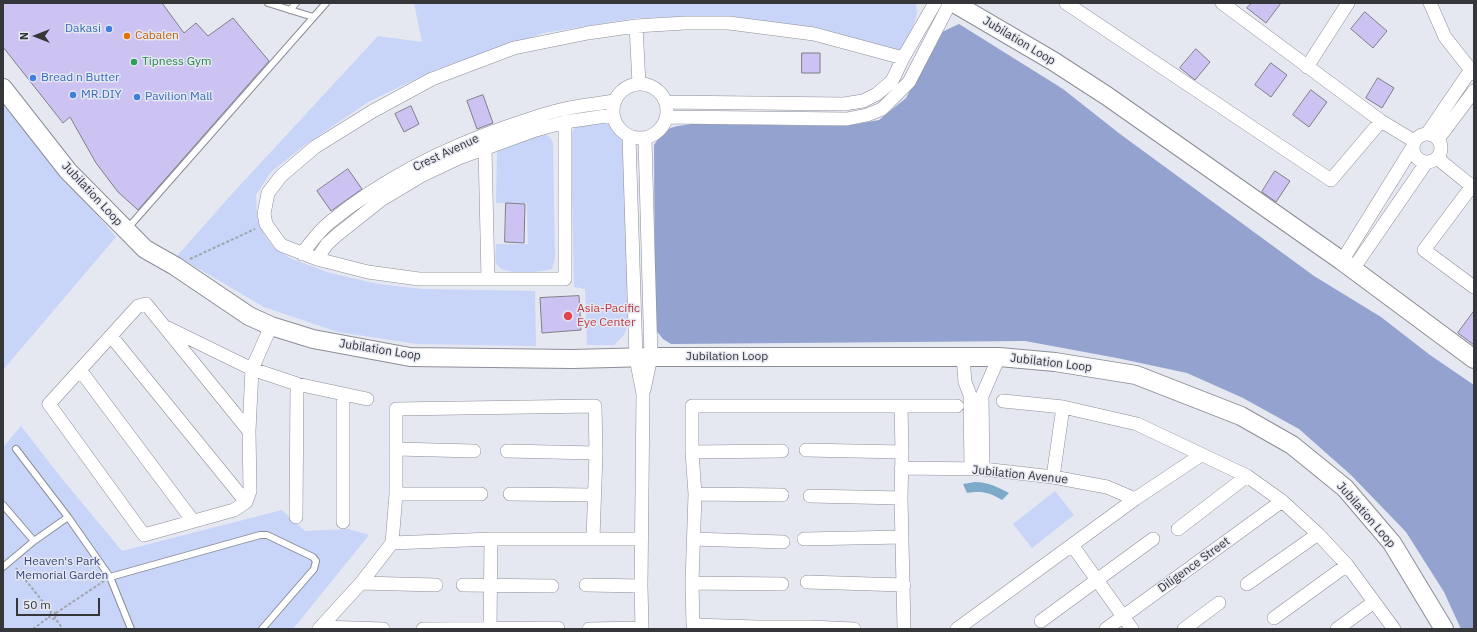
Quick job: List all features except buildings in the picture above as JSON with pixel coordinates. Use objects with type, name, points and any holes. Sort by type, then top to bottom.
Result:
[{"type":"main road","name":"Jubilation Loop","points":[[954,3],[1053,61],[1108,96],[1348,265],[1474,359]]},
{"type":"main road","name":"Jubilation Loop","points":[[3,88],[68,171],[145,249],[175,266],[249,316],[271,326],[313,339],[410,357],[572,359],[963,357],[1055,362],[1136,375],[1241,416],[1292,446],[1345,488],[1392,543],[1444,629]]},
{"type":"street","points":[[666,102],[844,104],[863,101],[876,94],[892,81],[903,58],[935,3]]},
{"type":"street","points":[[667,117],[847,119],[882,110],[909,82],[950,3]]},
{"type":"street","points":[[1066,3],[1331,180],[1380,121]]},
{"type":"street","points":[[1222,3],[1413,144],[1415,157],[1422,162],[1432,161],[1473,187],[1424,250],[1474,287]]},
{"type":"street","points":[[1308,67],[1348,3]]},
{"type":"street","points":[[1430,3],[1445,37],[1472,73],[1433,136]]},
{"type":"street","points":[[565,122],[565,279],[419,279],[368,272],[317,260],[281,245],[266,224],[264,214],[268,193],[281,176],[315,147],[374,111],[432,79],[514,48],[588,33],[636,26],[685,23],[729,23],[814,34],[903,58]]},
{"type":"street","points":[[636,26],[639,84]]},
{"type":"street","points":[[647,84],[662,94],[668,109],[667,117],[660,131],[653,136],[645,139],[629,137],[621,131],[616,124],[613,114],[615,101],[624,89],[631,85],[647,84]]},
{"type":"street","points":[[1433,136],[1474,92]]},
{"type":"street","name":"Crest Avenue","points":[[302,254],[329,222],[415,166],[481,136],[564,109],[615,101]]},
{"type":"street","name":"Crest Avenue","points":[[317,260],[327,244],[337,235],[381,200],[420,176],[459,158],[536,130],[565,122],[613,114]]},
{"type":"street","points":[[481,136],[485,149],[488,279]]},
{"type":"street","points":[[1420,136],[1433,136],[1440,143],[1441,151],[1380,229],[1366,250],[1348,265],[1355,241],[1413,144],[1420,136]]},
{"type":"street","points":[[629,137],[643,358]]},
{"type":"street","points":[[589,629],[642,628],[641,539],[645,139]]},
{"type":"street","points":[[1368,221],[1380,229]]},
{"type":"street","points":[[1355,241],[1366,250]]},
{"type":"street","points":[[249,431],[146,304],[138,306],[48,404],[144,535],[234,510],[246,502],[250,491],[249,431],[252,369],[271,326]]},
{"type":"street","points":[[165,327],[252,369],[298,384],[367,399]]},
{"type":"street","points":[[111,336],[246,502]]},
{"type":"street","points":[[963,357],[965,382],[976,395]]},
{"type":"street","points":[[977,469],[976,395],[999,358]]},
{"type":"street","points":[[80,370],[193,521]]},
{"type":"street","points":[[296,517],[298,384]]},
{"type":"street","points":[[343,394],[343,522]]},
{"type":"street","points":[[1003,401],[1063,407],[1137,424],[1247,476],[1282,501],[1318,534],[1347,565],[1394,629]]},
{"type":"street","points":[[320,628],[361,583],[392,542],[396,494],[396,409],[595,406],[596,453],[593,495],[593,539]]},
{"type":"street","points":[[854,629],[705,628],[693,625],[692,583],[695,494],[692,452],[692,406],[957,406]]},
{"type":"street","points":[[901,406],[901,498],[904,629]]},
{"type":"street","points":[[1053,477],[1063,407]]},
{"type":"street","points":[[396,449],[474,451]]},
{"type":"street","points":[[806,450],[902,452]]},
{"type":"street","points":[[506,451],[596,453]]},
{"type":"street","points":[[692,452],[782,451]]},
{"type":"street","points":[[957,629],[1135,499],[1201,455]]},
{"type":"street","name":"Jubilation Avenue","points":[[901,468],[977,469],[1053,477],[1107,486],[1135,499]]},
{"type":"street","points":[[1178,529],[1247,476]]},
{"type":"street","points":[[396,494],[481,494]]},
{"type":"street","points":[[510,494],[593,495]]},
{"type":"street","points":[[695,494],[782,495]]},
{"type":"street","points":[[810,496],[901,498]]},
{"type":"street","name":"Diligence Street","points":[[1106,629],[1282,501]]},
{"type":"street","points":[[1247,584],[1318,534]]},
{"type":"street","points":[[804,539],[902,537]]},
{"type":"street","points":[[392,542],[491,539],[641,539]]},
{"type":"street","points":[[490,628],[491,539]]},
{"type":"street","points":[[693,539],[783,542]]},
{"type":"street","points":[[1041,621],[1096,579],[1153,539]]},
{"type":"street","points":[[1072,544],[1132,629]]},
{"type":"street","points":[[1274,618],[1347,565]]},
{"type":"street","points":[[807,582],[904,585]]},
{"type":"street","points":[[361,583],[436,585]]},
{"type":"street","points":[[692,583],[782,584]]},
{"type":"street","points":[[463,585],[552,586]]},
{"type":"street","points":[[586,585],[641,586]]},
{"type":"street","points":[[1337,629],[1374,602]]},
{"type":"street","points":[[1184,629],[1219,603]]},
{"type":"street","points":[[320,628],[383,629]]},
{"type":"street","points":[[423,629],[558,628]]},
{"type":"lane","points":[[268,3],[313,17]]},
{"type":"lane","points":[[290,10],[296,3]]},
{"type":"lane","points":[[126,231],[326,3]]},
{"type":"lane","points":[[16,449],[68,516],[110,577],[131,629]]},
{"type":"lane","points":[[3,505],[34,540]]},
{"type":"lane","points":[[3,567],[34,540],[68,516]]},
{"type":"lane","points":[[110,577],[260,535],[267,535],[313,557],[316,561],[314,569],[262,629]]},
{"type":"path","points":[[175,266],[266,224]]},
{"type":"path","points":[[10,561],[51,612],[56,613]]},
{"type":"path","points":[[55,618],[56,613],[110,577]]},
{"type":"path","points":[[33,629],[49,617],[51,612]]},
{"type":"path","points":[[49,617],[53,619],[55,618],[63,629]]},
{"type":"green space","points":[[414,3],[916,3],[917,14],[902,51],[818,28],[728,16],[636,18],[544,33],[437,69],[368,102],[305,145],[271,172],[256,195],[257,217],[264,234],[273,247],[292,259],[330,273],[378,284],[422,289],[535,291],[536,346],[417,344],[338,332],[264,307],[177,256],[231,195],[378,36],[422,42]]},
{"type":"green space","points":[[3,105],[116,237],[3,370]]},
{"type":"green space","points":[[591,122],[608,122],[617,133],[626,139],[629,321],[624,335],[614,345],[587,345],[585,289],[574,287],[571,136],[573,130],[581,124]]},
{"type":"green space","points":[[544,134],[550,137],[553,143],[555,258],[552,269],[513,272],[500,267],[496,263],[496,244],[528,244],[527,203],[496,203],[497,153],[500,145]]},
{"type":"green space","name":"Heaven's Park Memorial Garden","points":[[21,426],[63,480],[122,551],[282,510],[305,531],[349,529],[369,535],[293,629],[3,629],[3,447]]},
{"type":"green space","points":[[1055,491],[1074,515],[1032,548],[1013,524]]},
{"type":"shaded area","points":[[959,24],[1063,89],[1120,134],[1314,276],[1381,317],[1430,355],[1474,385],[1474,629],[1461,629],[1444,592],[1406,532],[1351,475],[1299,429],[1243,398],[1187,373],[1025,341],[671,344],[663,339],[655,329],[654,145],[662,134],[670,128],[692,124],[845,126],[879,120],[906,98],[942,32]]},
{"type":"shaded area","points":[[975,482],[989,484],[1009,493],[1002,500],[985,493],[967,493],[963,484]]},
{"type":"place","name":"Dakasi","points":[[109,29]]},
{"type":"place","name":"Cabalen","points":[[127,36]]},
{"type":"place","name":"Tipness Gym","points":[[134,62]]},
{"type":"place","name":"Bread n Butter","points":[[33,78]]},
{"type":"place","name":"MR.DIY","points":[[73,95]]},
{"type":"place","name":"Pavilion Mall","points":[[137,97]]},
{"type":"place","name":"Asia-Pacific Eye Center","points":[[568,316]]}]
